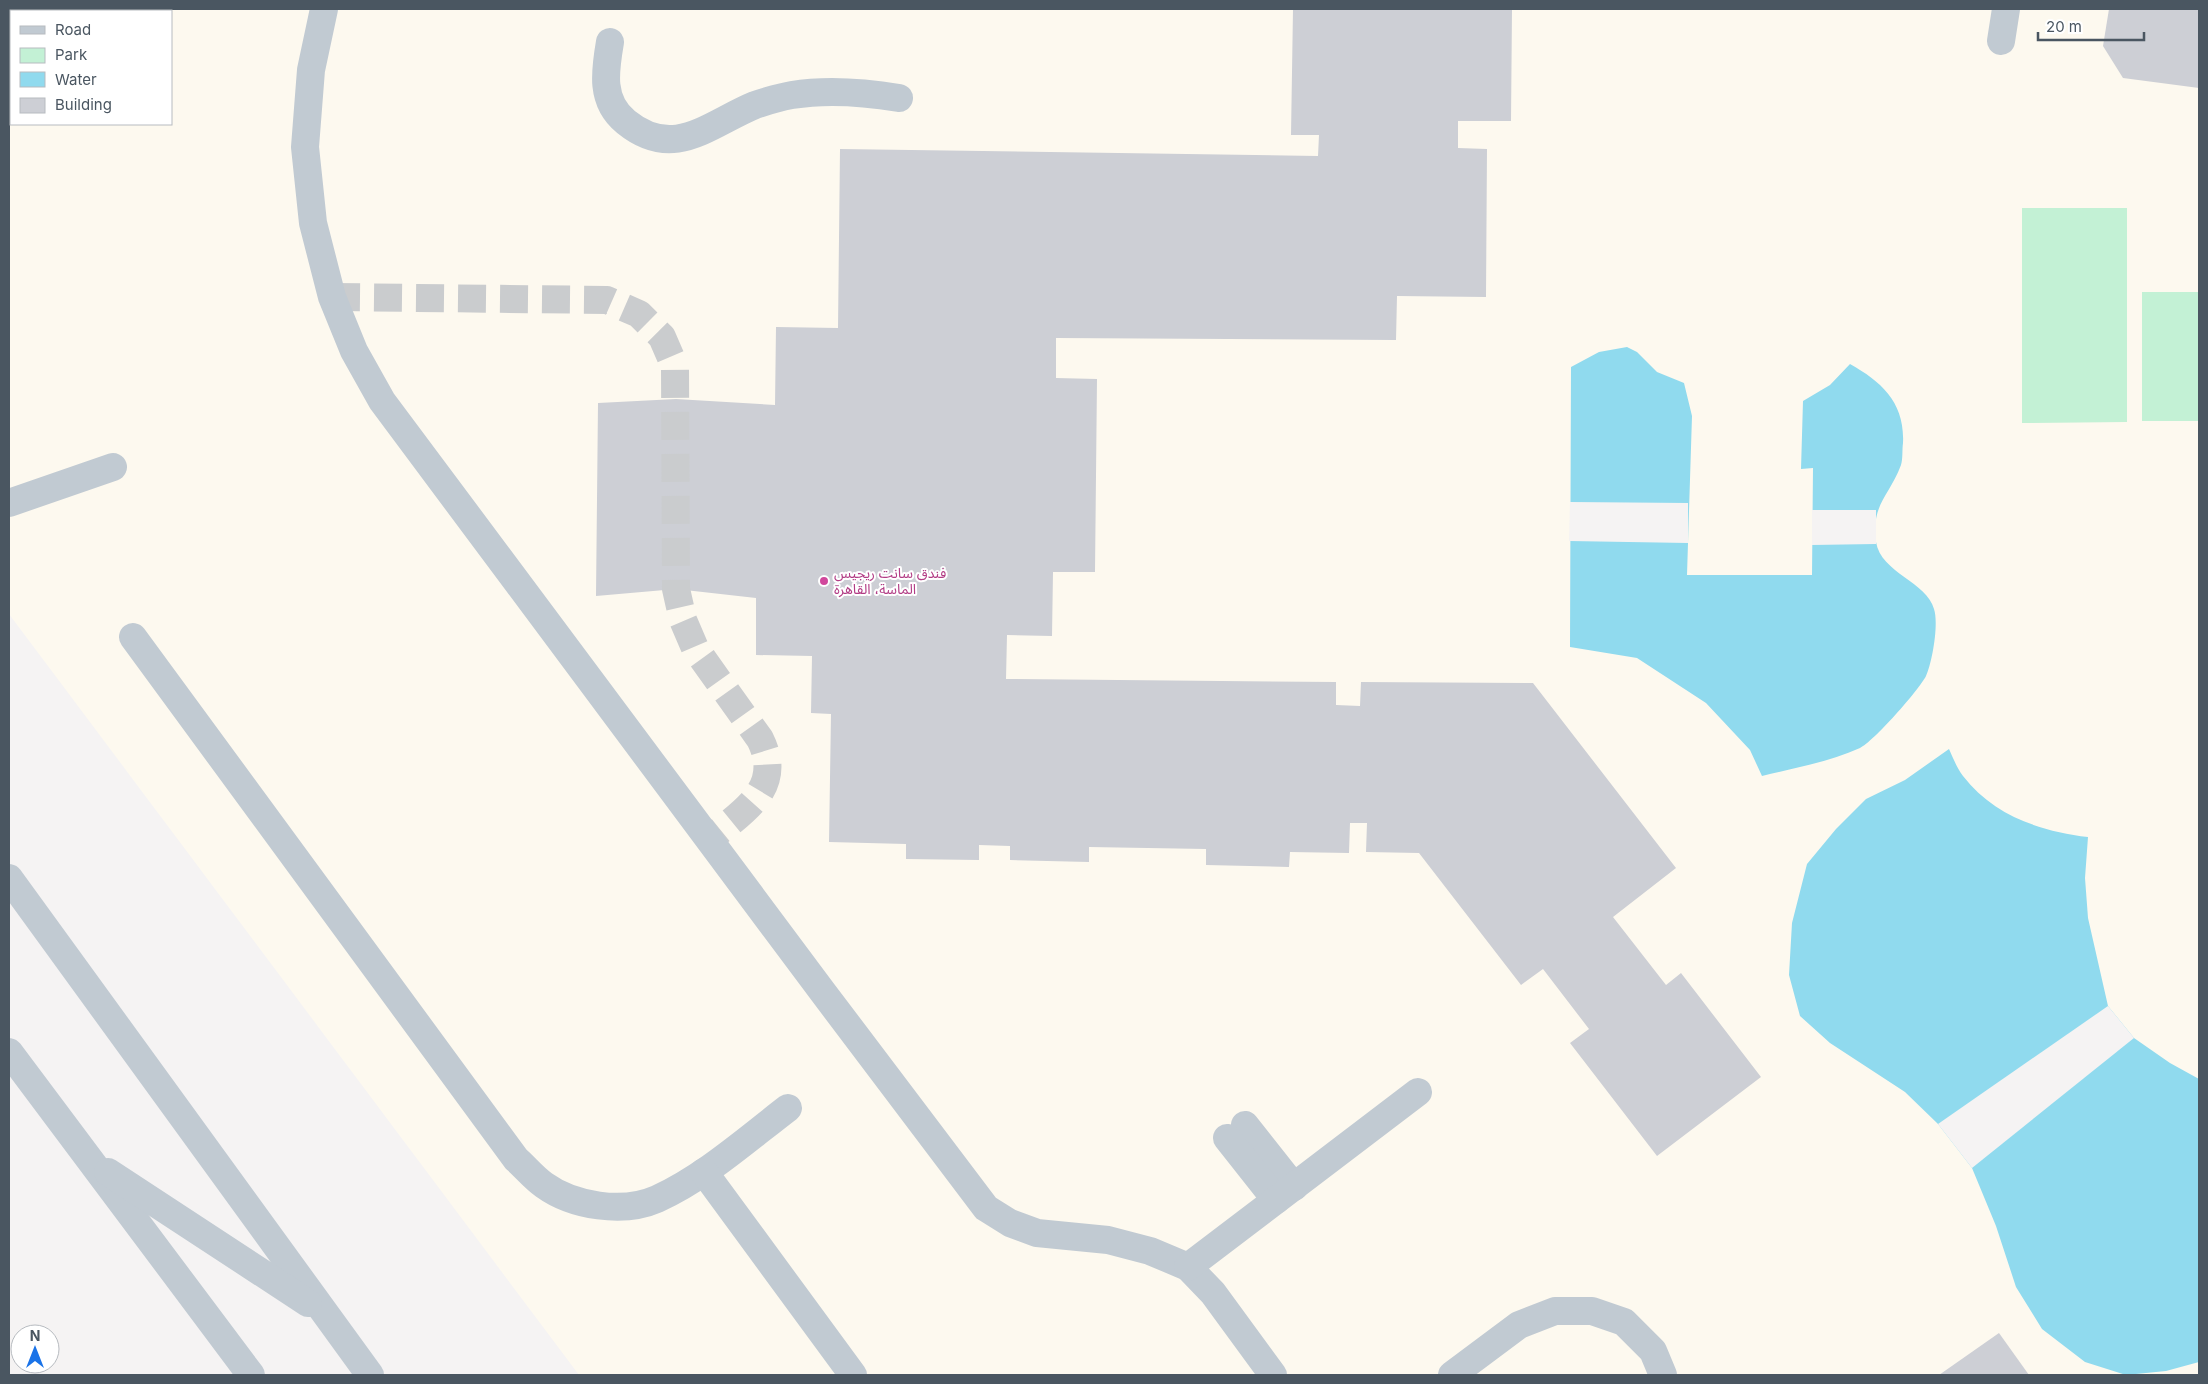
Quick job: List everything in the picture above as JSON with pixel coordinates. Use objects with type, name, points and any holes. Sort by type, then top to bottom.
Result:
[{"type":"street","points":[[324,9],[310,70],[305,147],[313,223],[332,297],[354,351],[382,401],[822,992],[986,1208],[1010,1223],[1037,1233],[1108,1240],[1150,1252],[1188,1267],[1213,1293],[1273,1375]]},
{"type":"street","points":[[2001,41],[2006,9]]},
{"type":"street","points":[[610,42],[606,66],[606,93],[618,116],[638,132],[664,140],[689,137],[756,105],[791,95],[827,91],[863,92],[898,98]]},
{"type":"street","points":[[9,503],[114,467]]},
{"type":"street","points":[[133,637],[516,1159],[544,1186],[579,1202],[617,1207],[655,1200],[704,1172],[788,1108]]},
{"type":"street","points":[[9,878],[322,1312],[370,1375]]},
{"type":"street","points":[[9,1052],[251,1375]]},
{"type":"street","points":[[1188,1267],[1418,1092]]},
{"type":"street","points":[[1236,1132],[1285,1193]]},
{"type":"street","points":[[92,1162],[322,1312]]},
{"type":"street","points":[[704,1172],[853,1375]]},
{"type":"street","points":[[1452,1375],[1519,1325],[1555,1311],[1592,1311],[1624,1322],[1653,1350],[1663,1375]]},
{"type":"shaded area","points":[[9,9],[2199,9],[2199,1375],[579,1375],[9,614]]},
{"type":"green space","points":[[2022,208],[2127,208],[2127,422],[2022,423]]},
{"type":"green space","points":[[2142,292],[2199,292],[2199,421],[2142,421]]},
{"type":"water","points":[[1627,347],[1637,352],[1657,372],[1684,383],[1692,416],[1687,575],[1812,575],[1813,468],[1801,469],[1803,401],[1830,385],[1850,364],[1881,386],[1896,405],[1903,429],[1902,460],[1876,518],[1876,542],[1886,562],[1914,584],[1930,600],[1934,609],[1936,624],[1930,662],[1922,683],[1885,726],[1860,748],[1824,761],[1762,776],[1750,750],[1706,703],[1637,658],[1570,647],[1571,367],[1599,352]]},
{"type":"water","points":[[1949,749],[1963,776],[1989,802],[2036,826],[2088,837],[2085,878],[2088,918],[2108,1006],[2134,1038],[2170,1063],[2199,1079],[2199,1362],[2166,1371],[2126,1375],[2085,1362],[2042,1329],[2016,1287],[1996,1226],[1972,1168],[1938,1124],[1905,1092],[1830,1043],[1800,1016],[1789,975],[1792,923],[1807,864],[1836,829],[1866,799],[1905,780]]},
{"type":"pier","points":[[1570,502],[1688,503],[1688,543],[1569,541]]},
{"type":"pier","points":[[1812,510],[1876,510],[1876,544],[1812,545]]},
{"type":"pier","points":[[2108,1006],[2134,1038],[1972,1168],[1938,1124]]},
{"type":"building","name":"فندق سانت ريجيس الماسة، القاهرة","points":[[1293,9],[1512,9],[1511,121],[1458,121],[1458,148],[1487,149],[1486,297],[1397,296],[1396,340],[1056,338],[1056,378],[1097,379],[1095,572],[1053,572],[1052,636],[1007,635],[1006,679],[1336,682],[1336,705],[1360,706],[1361,682],[1533,683],[1676,868],[1613,917],[1666,985],[1681,973],[1761,1077],[1657,1156],[1570,1043],[1589,1029],[1543,969],[1521,985],[1419,853],[1366,852],[1367,823],[1350,823],[1349,853],[1290,852],[1289,867],[1206,865],[1206,849],[1089,847],[1089,862],[1010,860],[1010,846],[979,845],[979,860],[906,859],[906,844],[829,842],[831,714],[811,713],[812,656],[756,655],[756,598],[676,589],[596,596],[598,403],[676,399],[775,405],[776,327],[838,328],[840,149],[1318,156],[1319,135],[1291,135]]},
{"type":"building","points":[[2109,9],[2199,9],[2199,88],[2123,78],[2103,46]]},
{"type":"building","points":[[1999,1333],[2029,1375],[1939,1375]]},
{"type":"tunnel","points":[[332,297],[607,300],[639,314],[662,337],[675,367],[676,589],[683,620],[695,648],[760,739],[766,757],[767,772],[764,785],[756,797],[709,840]]},
{"type":"place","name":"فندق سانت ريجيس الماسة، القاهرة","points":[[824,581]]}]
